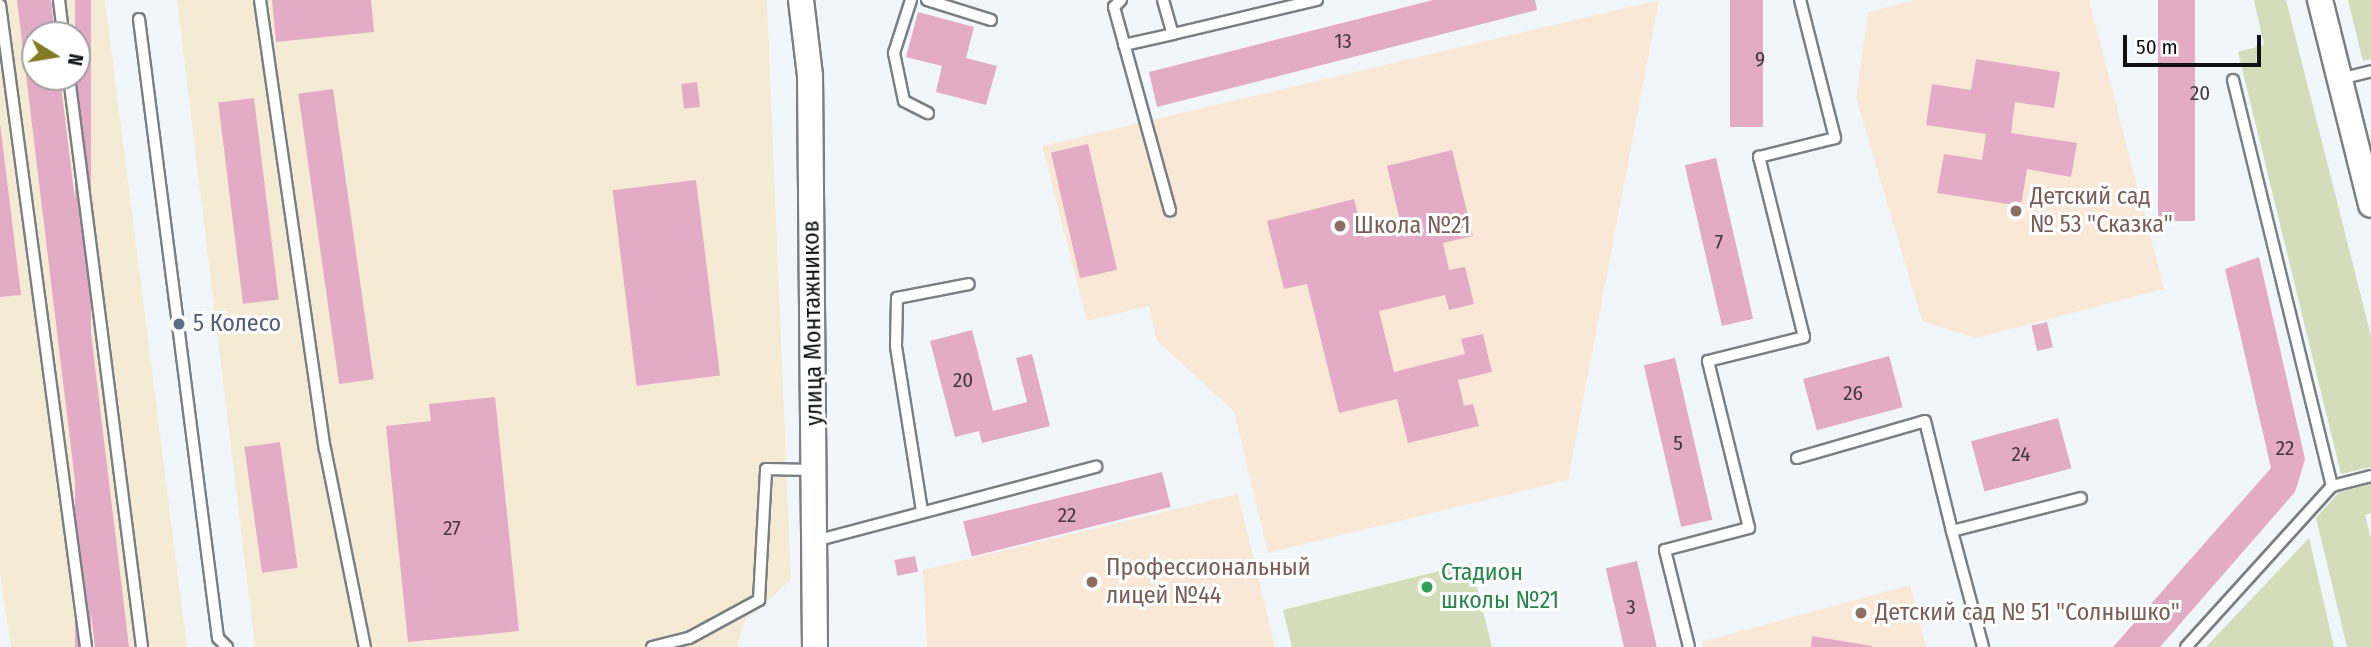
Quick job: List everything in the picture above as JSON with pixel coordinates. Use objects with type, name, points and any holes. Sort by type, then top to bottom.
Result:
[{"type":"street","name":"улица Монтажников","points":[[801,0],[810,76],[815,647]]},
{"type":"street","points":[[2319,0],[2371,205]]},
{"type":"lane","points":[[59,0],[61,21]]},
{"type":"lane","points":[[260,0],[325,449],[365,647]]},
{"type":"lane","points":[[911,0],[894,53],[904,101],[928,113]]},
{"type":"lane","points":[[927,0],[991,20]]},
{"type":"lane","points":[[1121,0],[1114,7],[1170,210]]},
{"type":"lane","points":[[1163,0],[1172,34]]},
{"type":"lane","points":[[1124,45],[1317,0]]},
{"type":"lane","points":[[1689,647],[1665,550],[1749,528],[1707,361],[1804,337],[1759,157],[1835,138],[1800,0]]},
{"type":"lane","points":[[0,5],[86,647]]},
{"type":"lane","points":[[139,19],[218,638],[227,647]]},
{"type":"lane","points":[[2340,79],[2371,71]]},
{"type":"lane","points":[[2233,80],[2332,486]]},
{"type":"lane","points":[[71,91],[142,647]]},
{"type":"lane","points":[[922,511],[896,346],[897,298],[970,284]]},
{"type":"lane","points":[[1797,458],[1925,421],[1983,647]]},
{"type":"lane","points":[[815,541],[1096,467]]},
{"type":"lane","points":[[652,647],[689,638],[759,600],[766,469],[815,470]]},
{"type":"lane","points":[[2186,647],[2332,486],[2371,477]]},
{"type":"lane","points":[[1952,531],[2081,498]]},
{"type":"shaded area","points":[[0,0],[105,0],[187,647],[11,647],[0,575]]},
{"type":"shaded area","points":[[177,0],[767,0],[791,580],[745,620],[737,647],[255,647]]},
{"type":"shaded area","name":"Школа №21","points":[[1659,0],[1568,480],[1268,553],[1234,411],[1157,341],[1149,306],[1087,321],[1042,146]]},
{"type":"shaded area","name":"Детский сад № 53 \"Сказка\"","points":[[1914,0],[2089,0],[2164,289],[1976,338],[1922,321],[1856,98],[1868,12]]},
{"type":"shaded area","name":"Профессиональный лицей №44","points":[[1238,494],[1275,647],[927,647],[923,570]]},
{"type":"shaded area","name":"Детский сад № 51 \"Солнышко\"","points":[[1910,585],[1926,647],[1703,647],[1701,642]]},
{"type":"green space","points":[[2254,0],[2286,0],[2371,336],[2371,467],[2341,474],[2238,52],[2264,45]]},
{"type":"green space","points":[[2348,0],[2371,0],[2371,59],[2363,61]]},
{"type":"green space","points":[[2371,484],[2371,513],[2365,515],[2371,539],[2371,647],[2347,647],[2316,518],[2339,492]]},
{"type":"green space","points":[[2309,538],[2334,647],[2206,647]]},
{"type":"green space","name":"Стадион школы №21","points":[[1471,563],[1492,647],[1292,647],[1283,610]]},
{"type":"building","points":[[17,0],[51,0],[53,21],[21,21],[21,33]]},
{"type":"building","points":[[75,0],[91,0],[91,21],[75,21]]},
{"type":"building","points":[[272,0],[371,0],[374,32],[276,42]]},
{"type":"building","points":[[1433,0],[1535,0],[1537,10],[1157,107],[1149,72]]},
{"type":"building","points":[[1730,0],[1763,0],[1763,127],[1730,127]]},
{"type":"building","points":[[2158,0],[2195,0],[2195,221],[2158,221]]},
{"type":"building","points":[[918,12],[974,27],[966,58],[997,66],[986,105],[936,92],[942,66],[906,57]]},
{"type":"building","points":[[1976,59],[2060,72],[2054,108],[2015,102],[2011,133],[2077,143],[2071,177],[2027,169],[2021,206],[1937,193],[1944,154],[1982,160],[1986,134],[1926,125],[1932,84],[1971,90]]},
{"type":"building","points":[[697,82],[700,107],[684,109],[681,84]]},
{"type":"building","points":[[333,89],[374,379],[339,384],[298,94]]},
{"type":"building","points":[[28,91],[62,91],[129,647],[95,647]]},
{"type":"building","points":[[75,91],[91,91],[91,647],[75,647]]},
{"type":"building","points":[[254,98],[279,299],[243,304],[218,102]]},
{"type":"building","points":[[0,123],[21,295],[0,297]]},
{"type":"building","points":[[1088,144],[1117,270],[1080,278],[1051,153]]},
{"type":"building","points":[[1452,150],[1473,236],[1443,243],[1449,270],[1465,267],[1474,304],[1449,310],[1445,295],[1379,311],[1394,372],[1465,354],[1461,339],[1483,334],[1492,372],[1458,380],[1464,406],[1473,404],[1479,426],[1408,443],[1397,399],[1339,413],[1307,284],[1284,289],[1267,221],[1354,199],[1364,238],[1402,229],[1387,166]]},
{"type":"building","points":[[1716,158],[1753,319],[1722,326],[1685,165]]},
{"type":"building","points":[[696,180],[720,376],[637,386],[613,190]]},
{"type":"building","points":[[2259,257],[2305,459],[2295,492],[2160,647],[2113,647],[2271,468],[2225,269]]},
{"type":"building","points":[[2047,322],[2053,347],[2037,351],[2031,326]]},
{"type":"building","points":[[972,330],[993,411],[1027,402],[1016,358],[1032,354],[1050,426],[982,443],[979,431],[955,437],[930,341]]},
{"type":"building","points":[[1889,356],[1903,407],[1817,430],[1803,379]]},
{"type":"building","points":[[1675,358],[1712,520],[1681,527],[1644,365]]},
{"type":"building","points":[[495,397],[519,631],[408,642],[386,426],[431,421],[429,404]]},
{"type":"building","points":[[2058,418],[2071,468],[1985,492],[1971,441]]},
{"type":"building","points":[[280,442],[298,568],[262,573],[244,447]]},
{"type":"building","points":[[1162,472],[1171,507],[972,557],[963,522]]},
{"type":"building","points":[[915,556],[918,572],[897,576],[894,560]]},
{"type":"building","points":[[1637,561],[1657,647],[1624,647],[1606,568]]},
{"type":"building","points":[[1812,636],[1872,646],[1872,647],[1811,647]]},
{"type":"place","name":"Детский сад № 53 \"Сказка\"","points":[[2016,211]]},
{"type":"place","name":"Школа №21","points":[[1340,226]]},
{"type":"place","name":"5 Колесо","points":[[179,324]]},
{"type":"place","name":"Профессиональный лицей №44","points":[[1092,582]]},
{"type":"place","name":"Стадион школы №21","points":[[1427,587]]},
{"type":"place","name":"Детский сад № 51 \"Солнышко\"","points":[[1861,613]]}]
